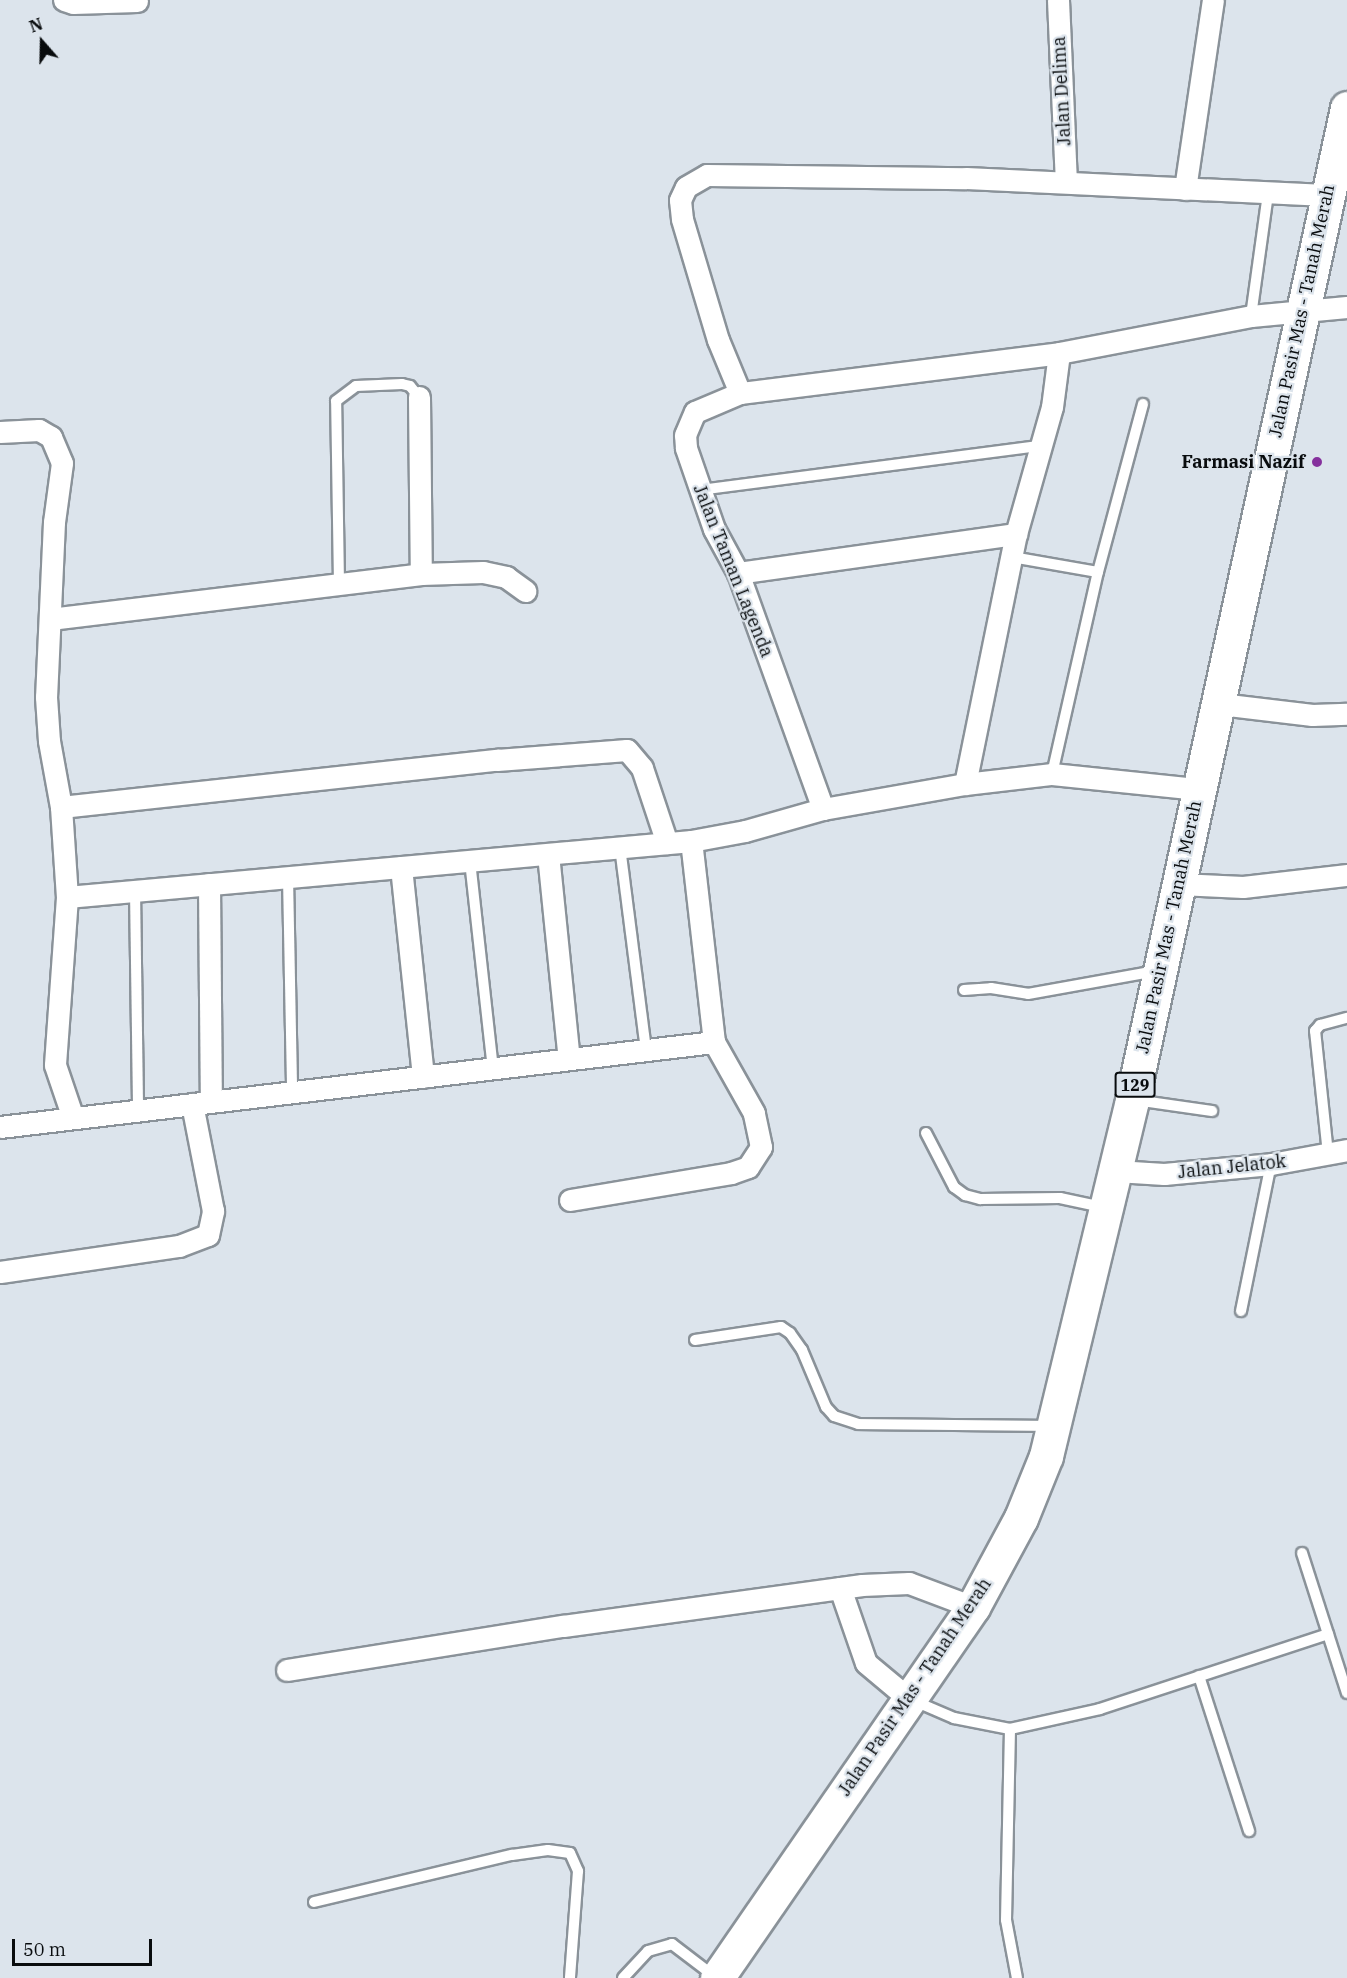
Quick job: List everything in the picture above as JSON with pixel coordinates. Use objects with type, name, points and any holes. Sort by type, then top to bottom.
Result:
[{"type":"main road","name":"Jalan Pasir Mas - Tanah Merah","points":[[717,1978],[973,1607],[1021,1518],[1054,1426],[1116,1171],[1161,970],[1198,789],[1220,704],[1300,313],[1347,108]]},
{"type":"street","points":[[64,0],[73,3],[137,1]]},
{"type":"street","name":"Jalan Delima","points":[[1058,0],[1066,182]]},
{"type":"street","points":[[1185,189],[1214,0]]},
{"type":"street","points":[[740,393],[718,340],[682,219],[680,200],[686,187],[696,180],[720,173],[1066,182],[1326,195]]},
{"type":"street","name":"Jalan Taman Lagenda","points":[[823,809],[738,573],[714,529],[686,448],[687,425],[707,405],[740,393],[1059,353],[1251,316],[1347,307]]},
{"type":"street","points":[[965,784],[1016,534],[1052,407],[1059,353]]},
{"type":"street","points":[[419,397],[421,574]]},
{"type":"street","points":[[0,432],[39,430],[51,436],[60,450],[63,463],[54,522],[46,697],[49,741],[61,807],[67,897],[56,1065],[73,1118]]},
{"type":"street","points":[[738,573],[1016,534]]},
{"type":"street","points":[[50,620],[421,574],[483,572],[506,577],[525,591]]},
{"type":"street","points":[[1220,704],[1311,715],[1347,714]]},
{"type":"street","points":[[61,807],[497,760],[627,750],[642,768],[667,843]]},
{"type":"street","points":[[67,897],[691,841],[745,831],[823,809],[965,784],[1052,774],[1198,789]]},
{"type":"street","points":[[570,1200],[731,1173],[748,1167],[756,1158],[761,1147],[754,1113],[714,1042],[691,841]]},
{"type":"street","points":[[548,854],[569,1059]]},
{"type":"street","points":[[401,867],[423,1077]]},
{"type":"street","points":[[1179,884],[1243,887],[1347,875]]},
{"type":"street","points":[[0,1272],[179,1246],[208,1235],[213,1211],[202,1103],[209,884]]},
{"type":"street","points":[[0,1127],[714,1042]]},
{"type":"street","name":"Jalan Jelatok","points":[[1116,1171],[1164,1174],[1271,1164],[1337,1152]]},
{"type":"street","points":[[286,1670],[563,1626],[840,1588],[909,1583],[973,1607]]},
{"type":"street","points":[[840,1588],[866,1663],[909,1699]]},
{"type":"lane","points":[[1251,316],[1268,193]]},
{"type":"lane","points":[[339,584],[336,401],[356,386],[402,384],[410,386],[419,397]]},
{"type":"lane","points":[[1052,774],[1098,572],[1143,404]]},
{"type":"lane","points":[[700,490],[1041,446]]},
{"type":"lane","points":[[1012,557],[1098,572]]},
{"type":"lane","points":[[620,847],[646,1050]]},
{"type":"lane","points":[[470,861],[493,1068]]},
{"type":"lane","points":[[288,877],[292,1092]]},
{"type":"lane","points":[[135,891],[138,1111]]},
{"type":"lane","points":[[964,990],[991,988],[1028,994],[1161,970]]},
{"type":"lane","points":[[1337,1152],[1315,1031],[1320,1025],[1347,1018]]},
{"type":"lane","points":[[1132,1100],[1212,1111]]},
{"type":"lane","points":[[926,1133],[954,1187],[965,1195],[980,1199],[1060,1198],[1107,1208]]},
{"type":"lane","points":[[1241,1311],[1271,1164]]},
{"type":"lane","points":[[695,1340],[781,1327],[790,1333],[802,1350],[826,1407],[834,1416],[858,1424],[1054,1426]]},
{"type":"lane","points":[[1302,1553],[1328,1634],[1342,1658],[1347,1693]]},
{"type":"lane","points":[[909,1699],[962,1720],[1010,1728],[1100,1709],[1328,1634]]},
{"type":"lane","points":[[1199,1676],[1249,1831]]},
{"type":"lane","points":[[1010,1728],[1006,1920],[1017,1978]]},
{"type":"lane","points":[[314,1902],[512,1856],[548,1850],[570,1853],[579,1871],[570,1978]]},
{"type":"lane","points":[[623,1978],[648,1951],[672,1944],[717,1978]]},
{"type":"place","name":"Farmasi Nazif","points":[[1317,462]]}]
